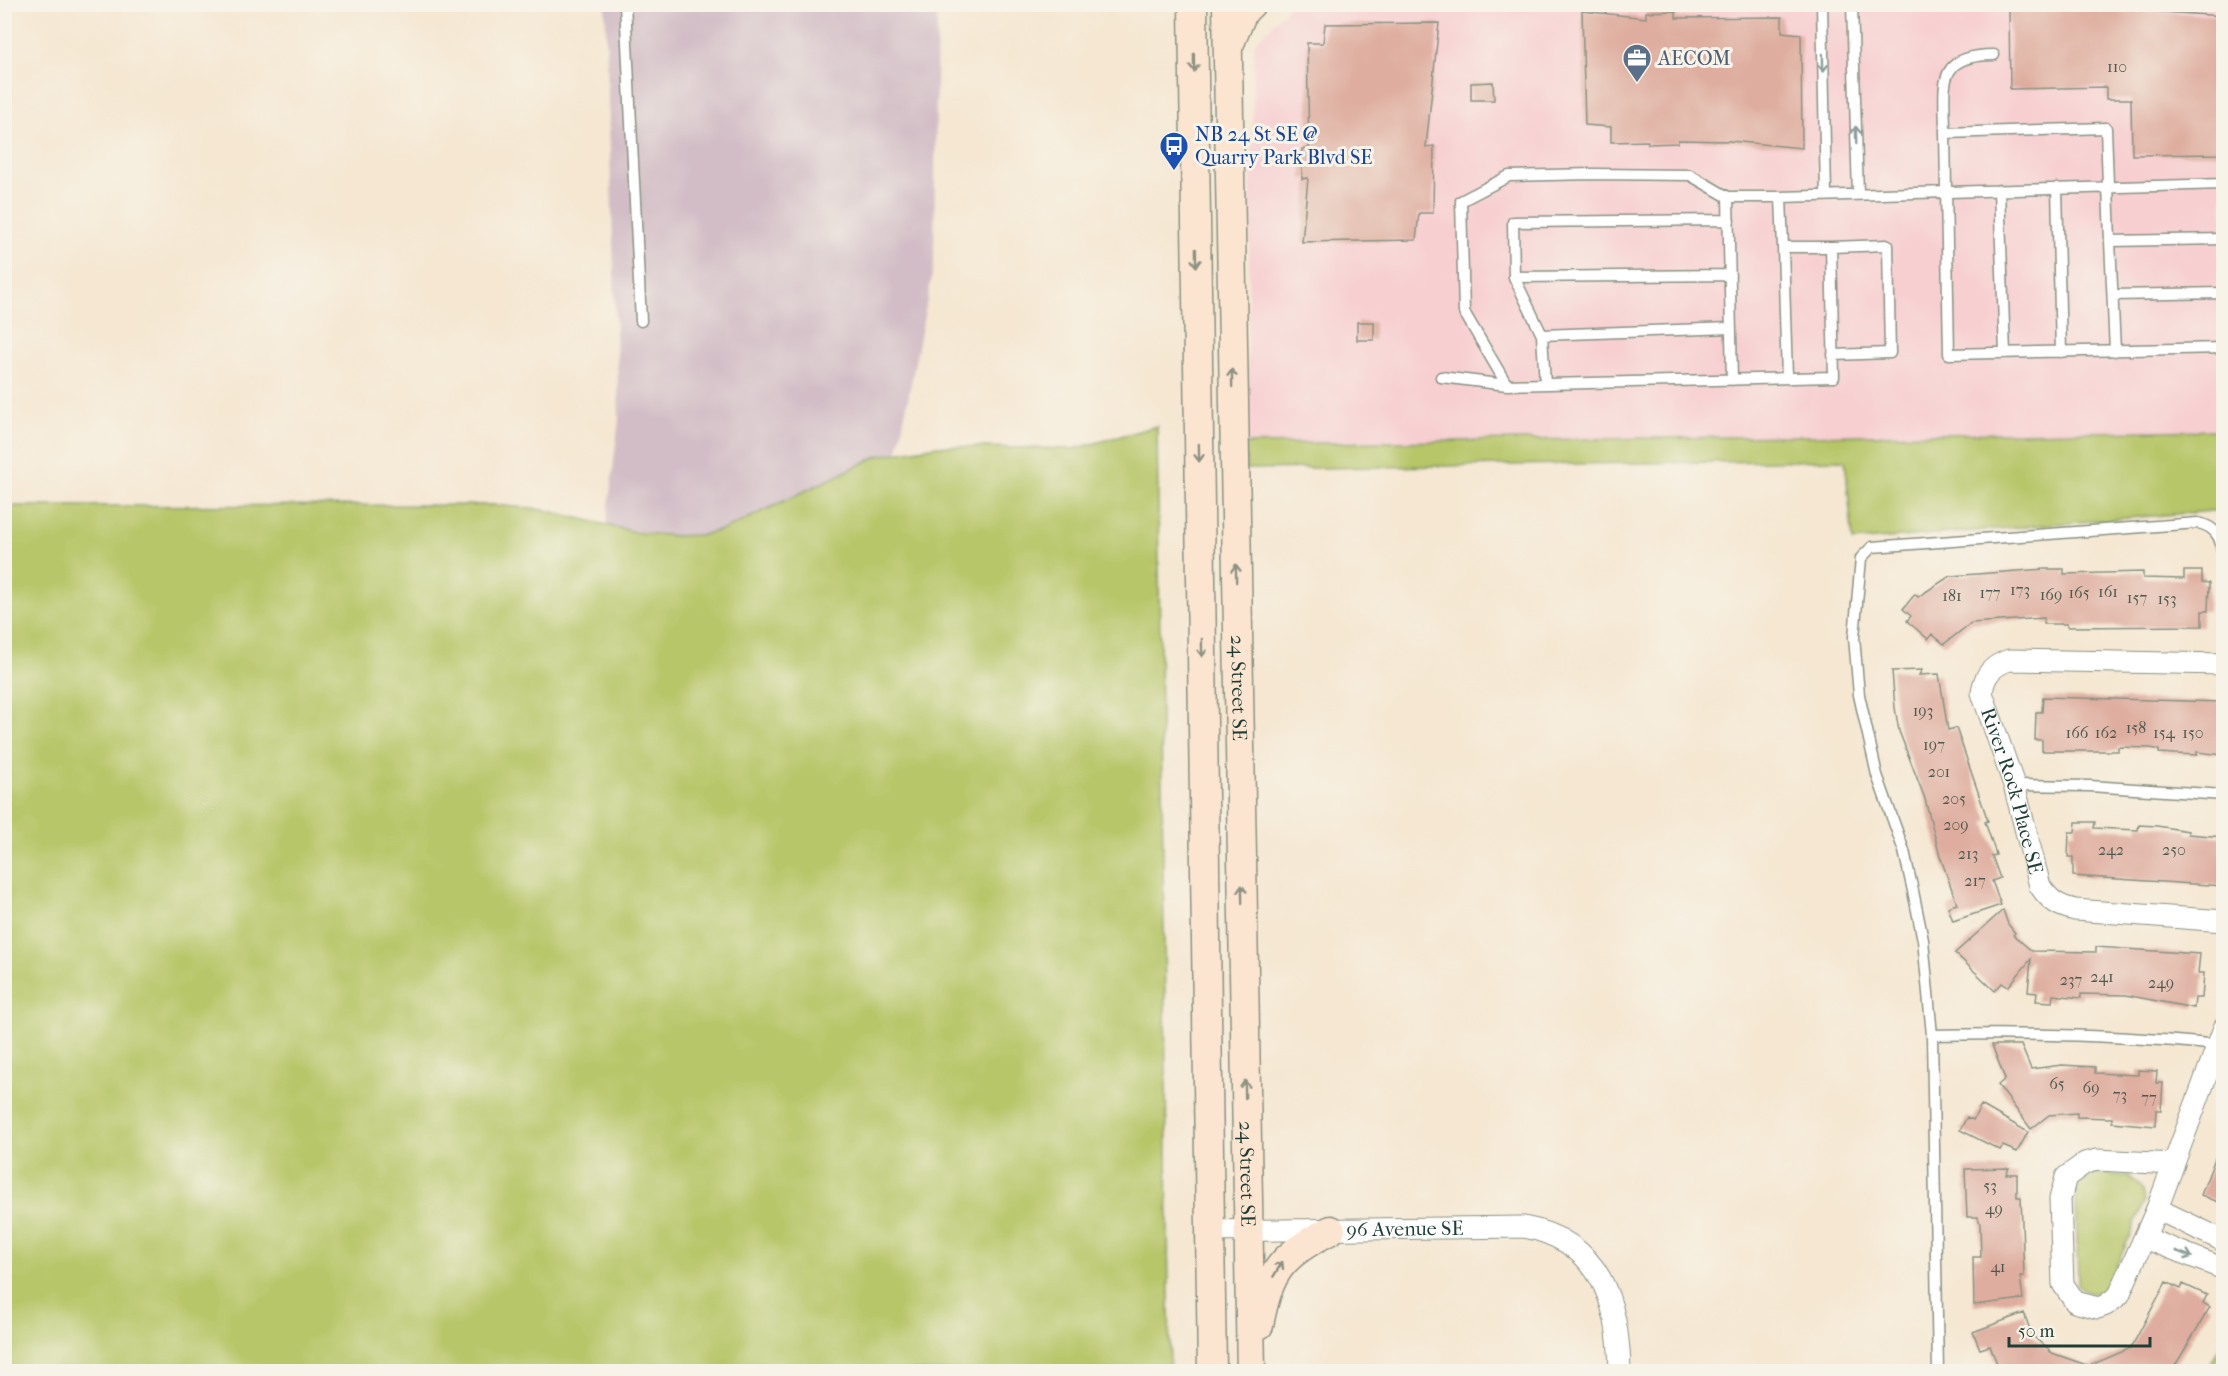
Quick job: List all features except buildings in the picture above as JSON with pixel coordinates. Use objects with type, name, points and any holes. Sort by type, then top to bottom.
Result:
[{"type":"main road","name":"24 Street SE","points":[[1193,4],[1212,1371]]},
{"type":"main road","name":"24 Street SE","points":[[1227,4],[1251,1368]]},
{"type":"main road","points":[[1228,48],[1243,12],[1251,4]]},
{"type":"main road","points":[[1251,1368],[1261,1315],[1271,1281],[1281,1263],[1298,1247],[1330,1230]]},
{"type":"street","name":"River Rock Place SE","points":[[2223,664],[2009,660],[1999,663],[1986,677],[1982,693],[2014,785],[2040,886],[2048,898],[2057,906],[2075,910],[2223,921]]},
{"type":"street","points":[[2174,1164],[2097,1160],[2073,1170],[2061,1188],[2063,1284],[2075,1302],[2098,1308],[2113,1301],[2119,1295],[2157,1209],[2174,1164],[2221,1036]]},
{"type":"street","points":[[2157,1209],[2223,1241]]},
{"type":"street","name":"96 Avenue SE","points":[[1209,1231],[1524,1227],[1547,1231],[1563,1238],[1591,1263],[1608,1293],[1615,1325],[1620,1371]]},
{"type":"street","points":[[2145,1238],[2223,1269]]},
{"type":"lane","points":[[625,4],[641,321]]},
{"type":"lane","points":[[1822,4],[1826,195]]},
{"type":"lane","points":[[1852,4],[1858,194]]},
{"type":"lane","points":[[1994,55],[1976,55],[1957,61],[1948,70],[1945,83],[1949,354],[2223,348]]},
{"type":"lane","points":[[1945,133],[2106,128],[2115,351]]},
{"type":"lane","points":[[1507,385],[1464,312],[1461,201],[1509,177],[1593,174],[1690,175],[1728,196],[1781,197],[2223,184]]},
{"type":"lane","points":[[2056,188],[2061,352]]},
{"type":"lane","points":[[1999,190],[2006,353]]},
{"type":"lane","points":[[1728,196],[1732,380]]},
{"type":"lane","points":[[1781,197],[1787,378]]},
{"type":"lane","points":[[1545,384],[1542,335],[1514,277],[1513,222],[1729,220]]},
{"type":"lane","points":[[2110,241],[2223,239]]},
{"type":"lane","points":[[1783,248],[1888,245],[1890,353],[1833,355]]},
{"type":"lane","points":[[1442,377],[1507,385],[1834,377],[1831,247]]},
{"type":"lane","points":[[1514,277],[1730,275]]},
{"type":"lane","points":[[2113,295],[2223,293]]},
{"type":"lane","points":[[1542,335],[1731,328]]},
{"type":"lane","points":[[1938,1371],[1932,1035],[1923,940],[1913,891],[1904,851],[1877,775],[1859,695],[1854,637],[1861,558],[1872,547],[2198,523],[2210,525],[2217,532],[2222,544],[2223,568]]},
{"type":"lane","points":[[2014,785],[2090,786],[2223,795]]},
{"type":"lane","points":[[1932,1035],[2221,1036]]},
{"type":"shaded area","points":[[605,5],[937,5],[934,264],[898,451],[878,456],[726,529],[702,535],[674,536],[606,526],[619,419]]},
{"type":"shaded area","points":[[1290,5],[2223,5],[2223,430],[1245,444],[1254,44]]},
{"type":"green space","points":[[1157,426],[1170,1371],[5,1371],[5,506],[495,505],[545,510],[635,532],[674,536],[702,535],[726,529],[878,456],[937,446],[1074,449]]},
{"type":"green space","points":[[2223,430],[2223,510],[1853,541],[1845,460],[1246,469],[1245,444]]},
{"type":"green space","points":[[2093,1174],[2129,1176],[2143,1190],[2145,1202],[2106,1289],[2091,1293],[2084,1291],[2078,1285],[2076,1193],[2084,1179]]},
{"type":"green space","points":[[2223,1341],[2223,1371],[2207,1371]]},
{"type":"place","name":"AECOM","points":[[1637,84]]},
{"type":"place","name":"NB 24 St SE @ Quarry Park Blvd SE","points":[[1174,172]]}]
